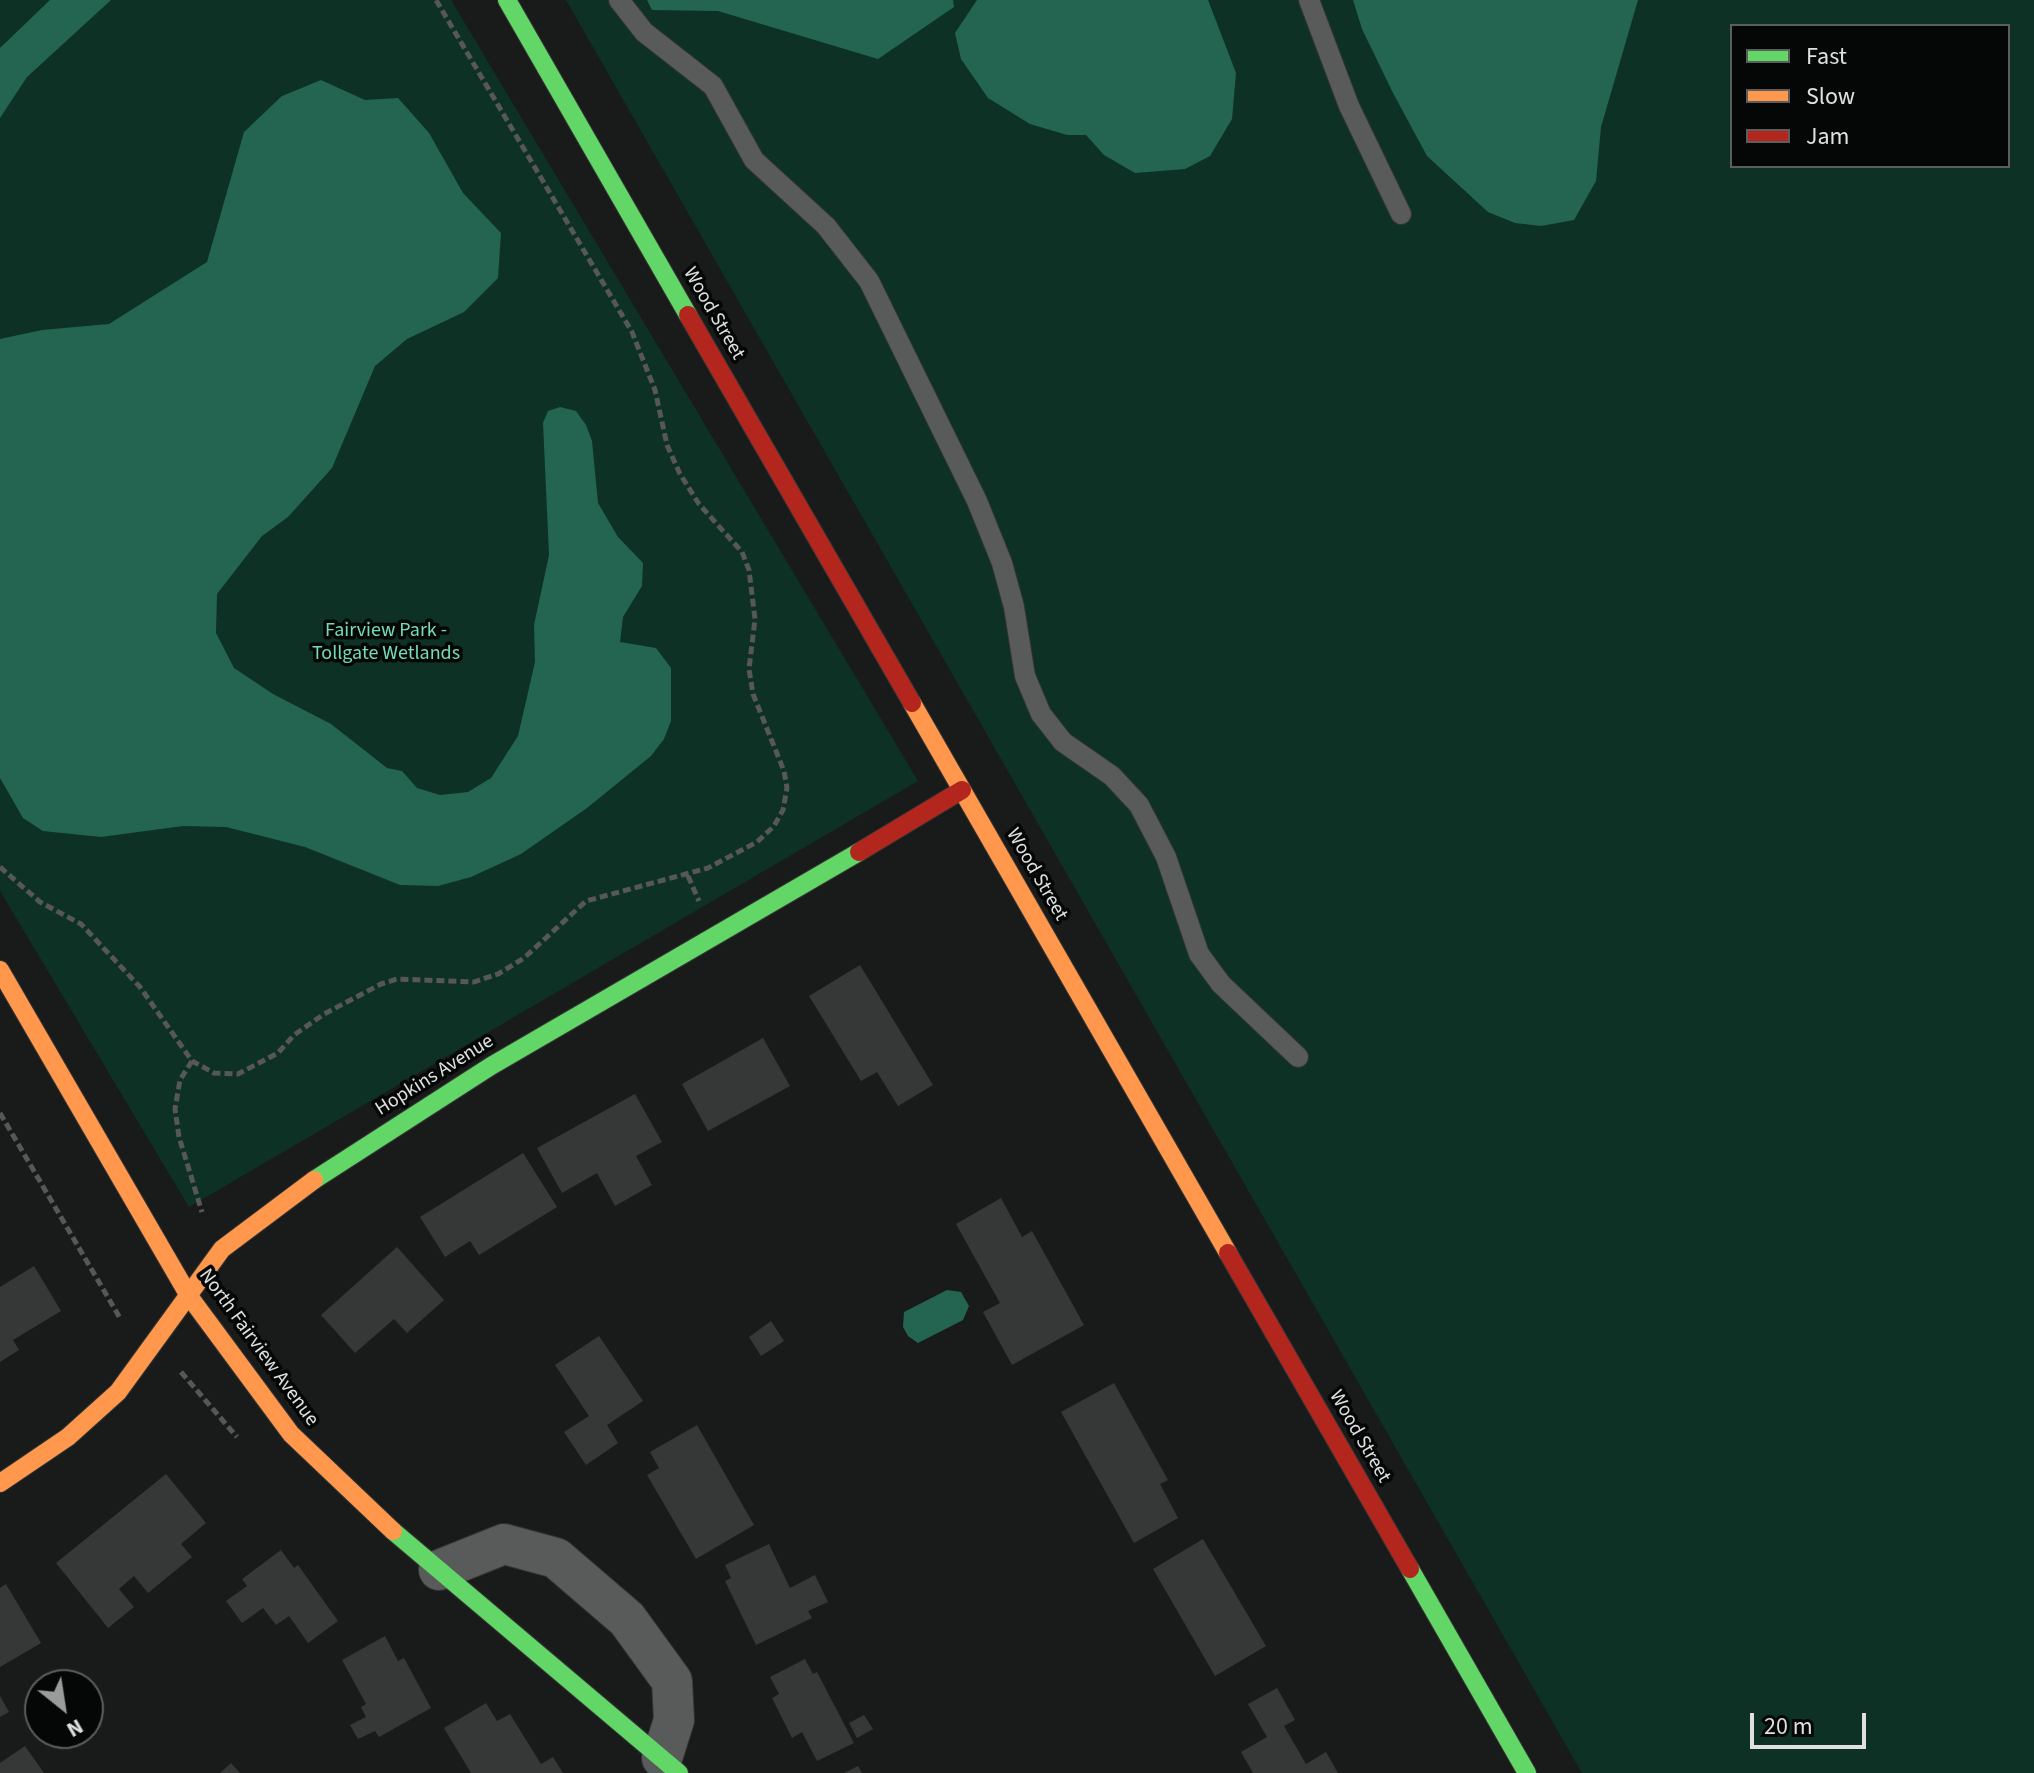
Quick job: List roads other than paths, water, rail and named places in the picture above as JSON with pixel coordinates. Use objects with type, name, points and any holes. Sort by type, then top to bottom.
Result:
[{"type":"street","name":"Wood Street","points":[[507,0],[1527,1773]]},
{"type":"street","name":"Hopkins Avenue","points":[[0,1483],[68,1437],[118,1392],[222,1249],[393,1126],[962,790]]},
{"type":"street","name":"North Fairview Avenue","points":[[0,970],[189,1296],[291,1434],[377,1518],[670,1765]]},
{"type":"street","points":[[439,1570],[504,1544],[556,1558],[627,1619],[672,1681],[674,1720],[670,1765]]},
{"type":"lane","points":[[619,0],[644,32],[713,86],[754,160],[826,226],[869,281],[977,501],[1002,563],[1014,607],[1025,676],[1041,714],[1063,742],[1112,776],[1139,805],[1166,857],[1199,954],[1221,984],[1298,1057]]},
{"type":"lane","points":[[1309,0],[1349,106],[1401,214]]},
{"type":"park label","name":"Fairview Park - Tollgate Wetlands","points":[[386,644]]}]
